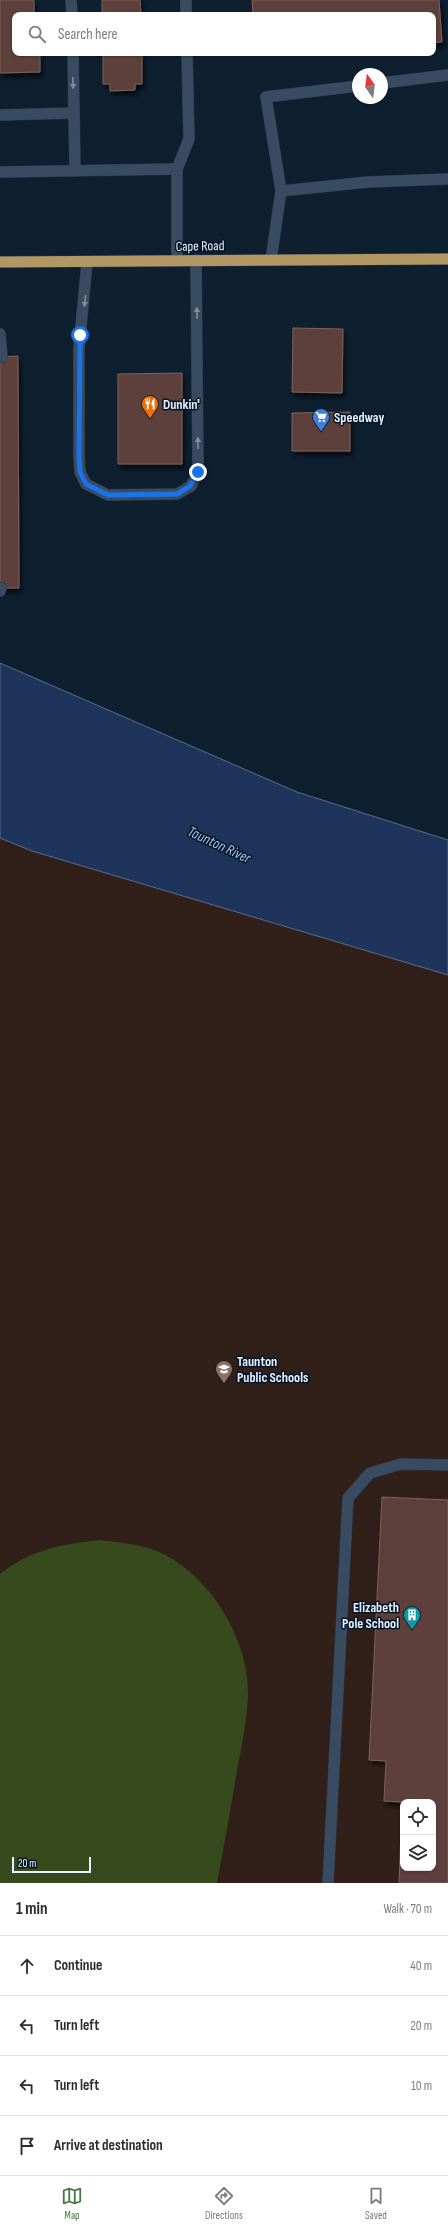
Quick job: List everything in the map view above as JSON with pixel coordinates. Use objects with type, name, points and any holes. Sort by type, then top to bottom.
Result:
[{"type":"highway","name":"Cape Road","points":[[0,262],[448,259]]},
{"type":"lane","points":[[71,0],[72,12]]},
{"type":"lane","points":[[73,56],[75,170]]},
{"type":"lane","points":[[177,261],[177,168],[189,139],[187,56]]},
{"type":"lane","points":[[388,82],[448,75]]},
{"type":"lane","points":[[271,260],[281,191],[266,97],[352,87]]},
{"type":"lane","points":[[0,115],[74,113]]},
{"type":"lane","points":[[0,172],[177,168]]},
{"type":"lane","points":[[281,191],[368,182],[448,179]]},
{"type":"lane","points":[[87,262],[79,348],[80,472],[86,484],[108,495],[177,494],[190,486],[198,472],[196,260]]},
{"type":"lane","points":[[0,334],[2,357]]},
{"type":"lane","points":[[328,1883],[348,1498],[370,1473],[402,1464],[448,1465]]},
{"type":"shaded area","name":"Taunton Public Schools","points":[[0,823],[448,967],[448,1883],[0,1883]]},
{"type":"green space","points":[[99,1540],[128,1544],[157,1551],[174,1560],[190,1572],[217,1602],[228,1619],[243,1656],[247,1676],[248,1695],[245,1723],[217,1883],[0,1883],[0,1574],[23,1559],[35,1554],[59,1546]]},
{"type":"water","name":"Taunton River","points":[[0,663],[297,792],[448,840],[448,975],[32,851],[0,838]]},
{"type":"building","points":[[0,0],[34,0],[34,12],[12,12],[12,56],[40,56],[40,72],[0,73]]},
{"type":"building","points":[[102,0],[140,0],[141,12],[102,12]]},
{"type":"building","points":[[252,0],[439,0],[442,42],[436,43],[436,12],[253,12]]},
{"type":"building","points":[[103,56],[142,56],[142,84],[135,84],[135,90],[110,91],[110,84],[103,84]]},
{"type":"building","name":"Speedway","points":[[293,328],[343,329],[342,393],[292,392]]},
{"type":"building","points":[[18,356],[19,588],[0,588],[0,357]]},
{"type":"building","name":"Dunkin'","points":[[182,373],[182,464],[118,464],[118,374]]},
{"type":"building","name":"Speedway","points":[[350,412],[350,451],[292,451],[292,413]]},
{"type":"building","name":"Elizabeth Pole School","points":[[382,1497],[448,1500],[448,1883],[399,1883],[400,1856],[400,1871],[436,1871],[436,1799],[400,1799],[400,1802],[384,1801],[386,1761],[369,1760]]},
{"type":"place","name":"Dunkin'","points":[[150,419]]},
{"type":"place","name":"Speedway","points":[[321,432]]},
{"type":"place","name":"Taunton Public Schools","points":[[224,1384]]},
{"type":"place","name":"Elizabeth Pole School","points":[[412,1630]]},
{"type":"route","points":[[80,335],[79,457],[80,472],[86,484],[108,495],[177,494],[190,486],[198,472]]}]
